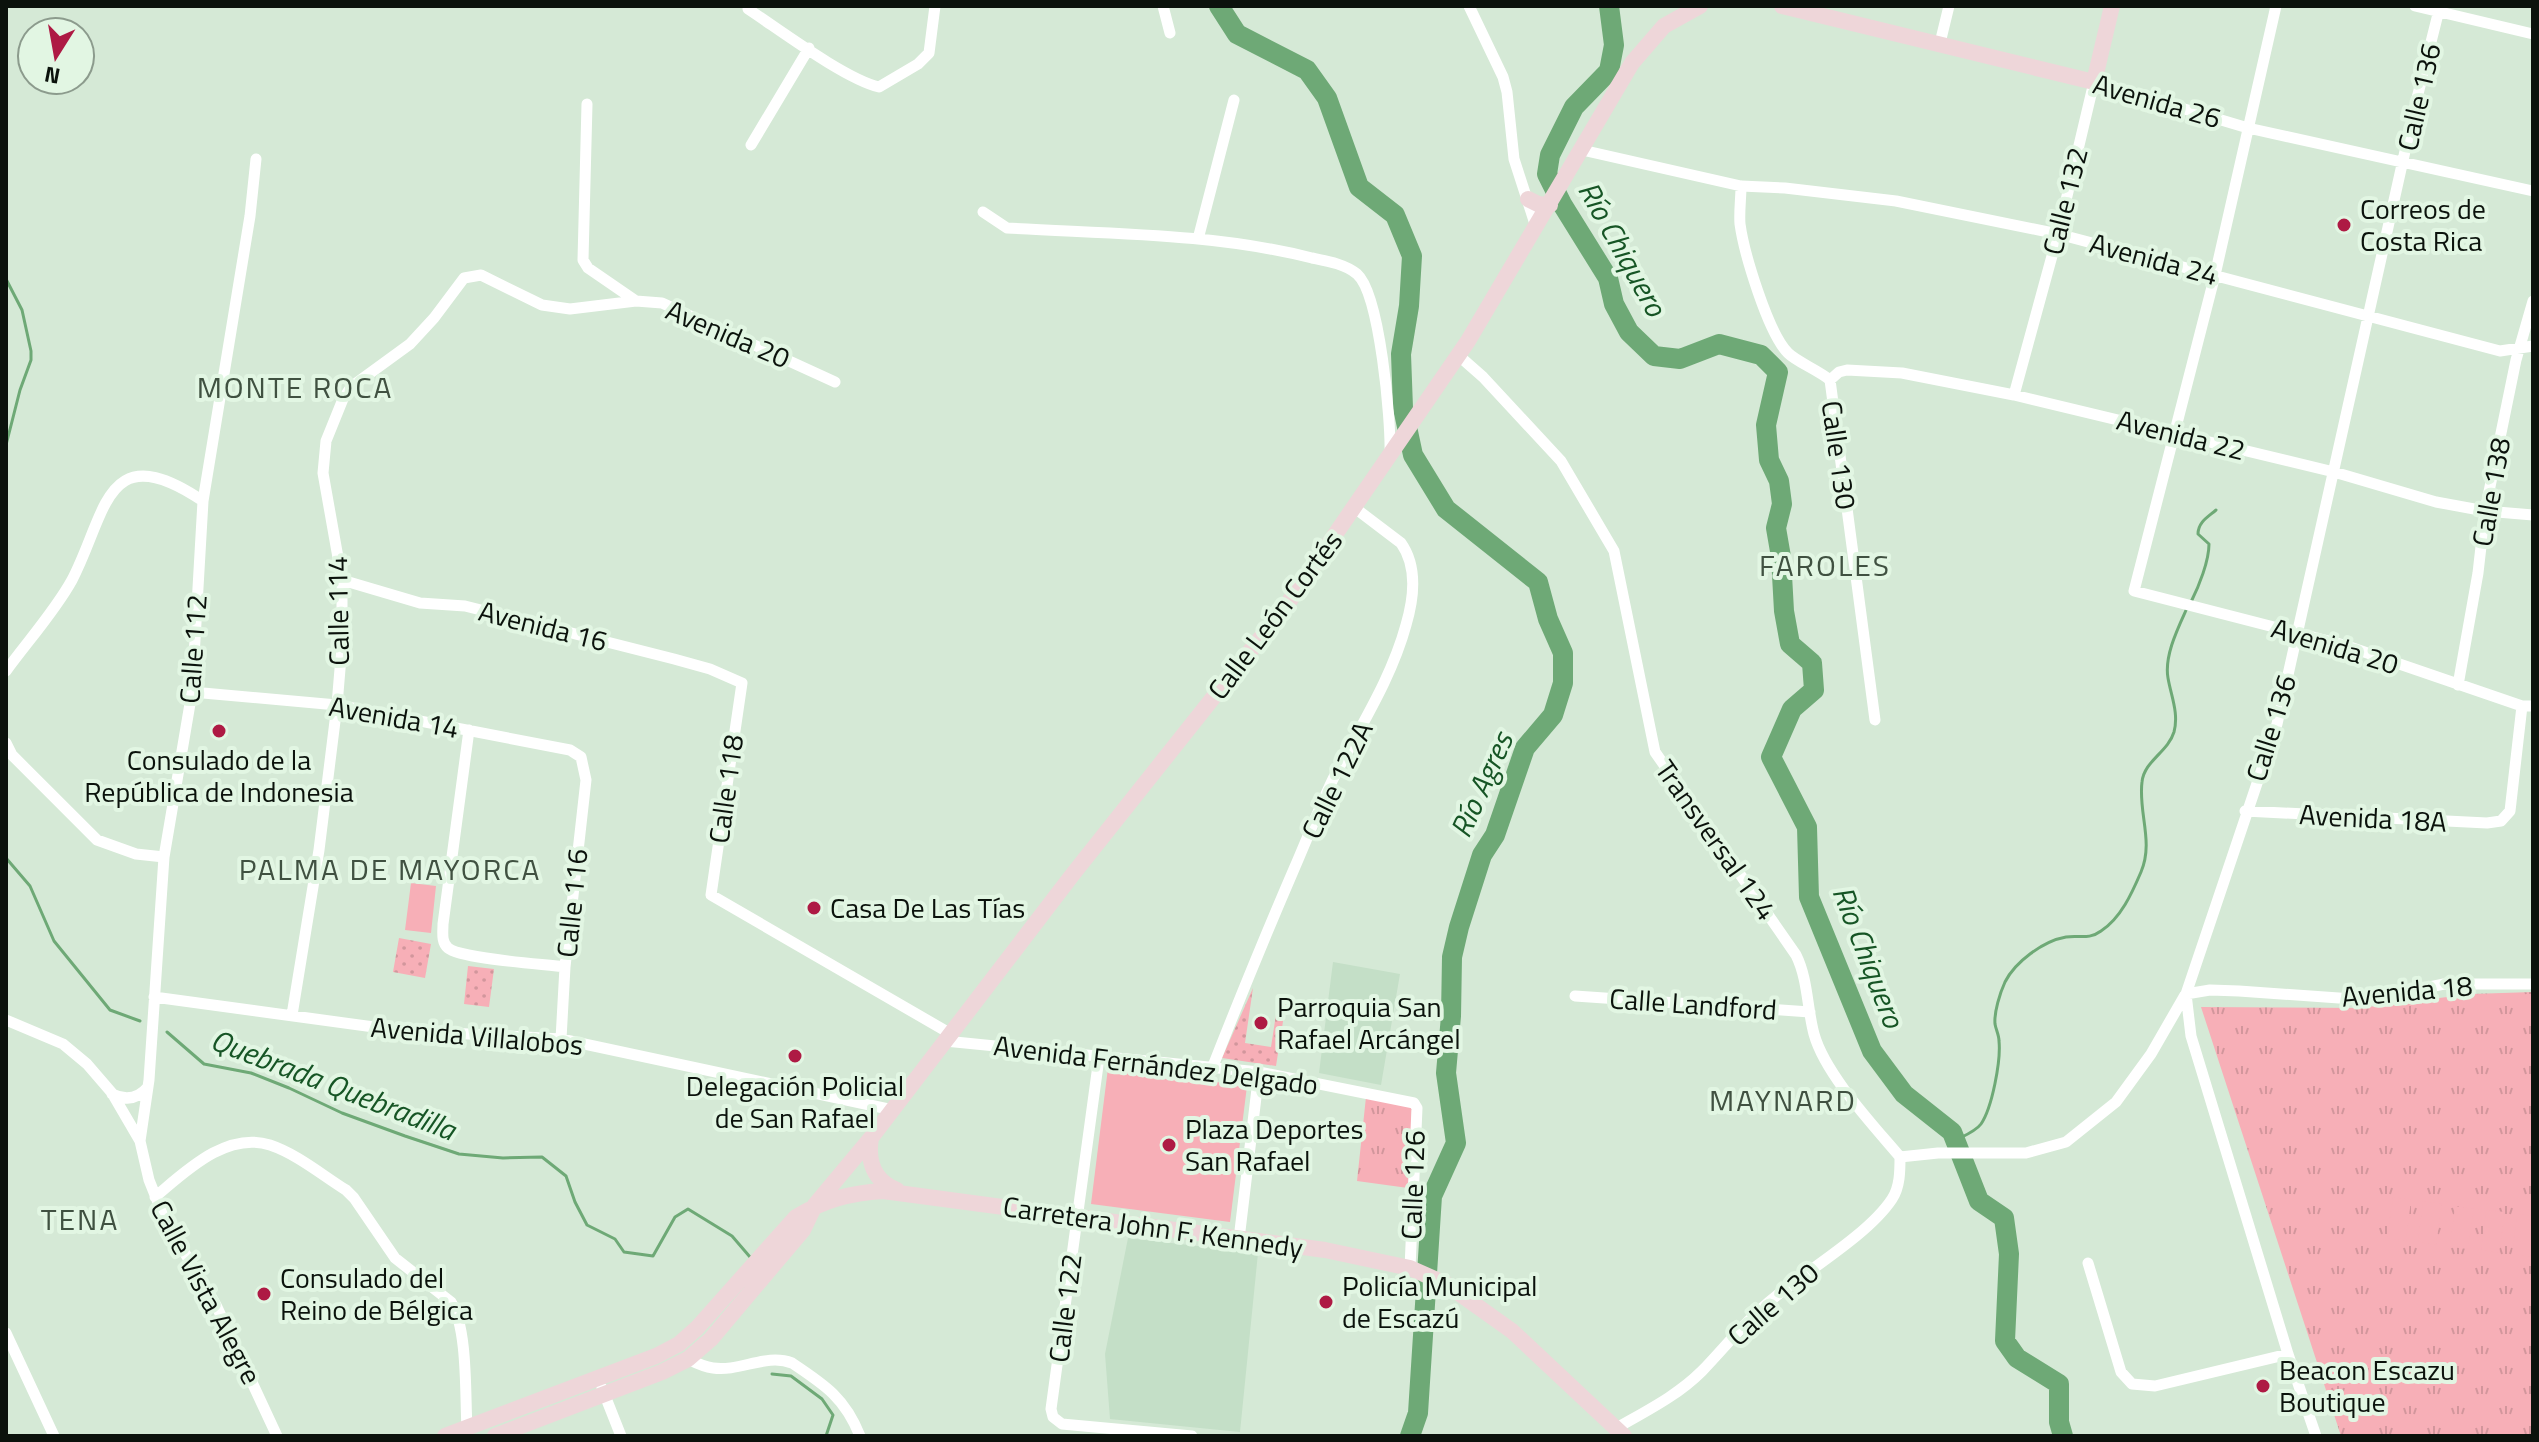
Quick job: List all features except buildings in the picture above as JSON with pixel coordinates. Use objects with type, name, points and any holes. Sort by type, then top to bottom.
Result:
[{"type":"main road","name":"Avenida 26","points":[[1782,6],[2094,82]]},
{"type":"main road","name":"Calle 132","points":[[2094,82],[2112,6]]},
{"type":"main road","name":"Calle León Cortés","points":[[445,1436],[656,1356],[679,1344],[796,1217],[815,1205],[871,1138],[1073,874],[1286,606],[1458,355],[1552,203],[1632,63],[1664,26],[1698,7]]},
{"type":"main road","points":[[1528,199],[1538,204],[1552,203]]},
{"type":"main road","points":[[871,1138],[868,1153],[880,1180],[907,1193]]},
{"type":"main road","points":[[807,1226],[829,1209],[860,1192]]},
{"type":"main road","name":"Carretera John F. Kennedy","points":[[815,1205],[860,1192],[907,1193],[1364,1257],[1415,1271],[1446,1284],[1512,1331],[1620,1432]]},
{"type":"main road","name":"Calle León Cortés","points":[[495,1436],[688,1359],[721,1329],[807,1226],[815,1205]]},
{"type":"street","points":[[748,9],[868,85],[879,87],[918,64],[929,53],[935,6]]},
{"type":"street","points":[[1163,6],[1170,33]]},
{"type":"street","points":[[1469,6],[1503,77],[1514,159],[1537,227]]},
{"type":"street","points":[[1940,43],[1949,6]]},
{"type":"street","points":[[2174,433],[2215,275],[2276,6]]},
{"type":"street","points":[[2415,6],[2440,9],[2533,34]]},
{"type":"street","name":"Calle 136","points":[[2316,1436],[2191,1036],[2186,994],[2245,811],[2277,724],[2290,672],[2295,632],[2440,9]]},
{"type":"street","points":[[751,145],[809,48]]},
{"type":"street","name":"Avenida 26","points":[[2094,82],[2248,128],[2533,191]]},
{"type":"street","name":"Calle 132","points":[[2014,395],[2058,234],[2094,82]]},
{"type":"street","points":[[1198,239],[1234,100]]},
{"type":"street","points":[[587,104],[583,260],[588,268],[636,301]]},
{"type":"street","name":"Avenida 24","points":[[1582,150],[1741,186],[1896,201],[2058,234],[2500,351],[2533,346]]},
{"type":"street","name":"Calle 112","points":[[140,1141],[148,1087],[164,857],[192,692],[203,501],[250,216],[256,159]]},
{"type":"street","points":[[1741,186],[1740,223],[1760,296],[1775,336],[1789,355],[1814,367],[1830,380]]},
{"type":"street","points":[[983,212],[1007,228],[1198,239],[1270,247],[1342,265],[1358,275],[1369,292],[1395,450]]},
{"type":"street","name":"Avenida 20","points":[[481,275],[542,305],[570,309],[636,301],[662,303],[835,382]]},
{"type":"street","name":"Calle 114","points":[[292,1015],[319,850],[337,705],[344,610],[342,580],[323,473],[326,441],[351,387],[410,344],[464,278],[481,275]]},
{"type":"street","name":"Calle 138","points":[[2458,685],[2478,573],[2485,511],[2533,301]]},
{"type":"street","name":"Transversal 124","points":[[1458,355],[1483,377],[1561,461],[1614,551],[1655,752],[1796,955],[1802,967],[1822,1055],[1863,1113],[1900,1157]]},
{"type":"street","name":"Avenida 22","points":[[1830,380],[1847,370],[1882,371],[2014,395],[2334,472],[2436,502],[2485,511],[2533,515]]},
{"type":"street","name":"Calle 130","points":[[1830,380],[1875,720]]},
{"type":"street","name":"Avenida 20","points":[[2174,433],[2134,591],[2344,645],[2528,706]]},
{"type":"street","points":[[6,671],[69,585],[97,518],[112,492],[127,480],[156,476],[175,482],[203,501]]},
{"type":"street","name":"Calle 122A","points":[[1213,1066],[1333,780],[1381,690],[1406,627],[1412,602],[1413,578],[1406,550],[1355,508]]},
{"type":"street","name":"Avenida 16","points":[[342,580],[420,603],[465,606],[658,655],[710,669],[742,683]]},
{"type":"street","name":"Calle 118","points":[[711,895],[742,683]]},
{"type":"street","name":"Avenida 14","points":[[192,692],[337,705],[469,730],[570,750],[581,757],[585,768]]},
{"type":"street","name":"Avenida 18A","points":[[2245,811],[2487,823],[2501,821],[2510,811],[2528,706]]},
{"type":"street","points":[[469,730],[443,942],[449,950],[466,955],[565,967]]},
{"type":"street","points":[[6,743],[12,755],[97,840],[136,854],[164,857]]},
{"type":"street","name":"Calle 116","points":[[561,1039],[585,768]]},
{"type":"street","name":"Avenida Fernández Delgado","points":[[711,895],[948,1038],[1099,1058],[1259,1072],[1414,1103]]},
{"type":"street","name":"Avenida 18","points":[[2186,994],[2210,990],[2367,1000],[2444,984],[2533,984]]},
{"type":"street","points":[[1900,1157],[1938,1153],[2026,1153],[2066,1142],[2116,1102],[2186,994]]},
{"type":"street","name":"Calle Landford","points":[[1575,996],[1810,1012]]},
{"type":"street","name":"Avenida Villalobos","points":[[154,997],[396,1030],[561,1039],[893,1110]]},
{"type":"street","name":"Calle Vista Alegre","points":[[6,1020],[63,1044],[87,1064],[112,1093],[140,1141],[155,1197],[177,1242],[216,1305],[277,1436]]},
{"type":"street","points":[[2163,1033],[2178,1031],[2191,1036]]},
{"type":"street","name":"Calle 122","points":[[1099,1058],[1051,1409],[1053,1417],[1062,1424],[1178,1435]]},
{"type":"street","points":[[1239,1239],[1259,1072]]},
{"type":"street","points":[[112,1093],[127,1099],[148,1087]]},
{"type":"street","name":"Calle 126","points":[[1414,1103],[1417,1108],[1415,1271]]},
{"type":"street","points":[[155,1197],[198,1162],[216,1152],[248,1143],[270,1145],[346,1190],[386,1248],[401,1264],[451,1302],[456,1311],[467,1428]]},
{"type":"street","name":"Calle 130","points":[[1620,1432],[1668,1400],[1701,1372],[1774,1297],[1871,1223],[1894,1197],[1900,1157]]},
{"type":"street","points":[[2088,1263],[2121,1372],[2132,1384],[2155,1386],[2288,1354]]},
{"type":"street","points":[[6,1333],[54,1436]]},
{"type":"street","points":[[688,1359],[714,1368],[784,1360],[792,1363],[838,1395],[854,1419],[860,1436]]},
{"type":"street","points":[[598,1378],[621,1436]]},
{"type":"street","points":[[1178,1435],[1192,1436]]},
{"type":"shaded area","points":[[1333,962],[1400,974],[1381,1085],[1319,1073]]},
{"type":"shaded area","points":[[1128,1238],[1258,1253],[1240,1432],[1110,1419],[1105,1354]]},
{"type":"green space","points":[[411,883],[436,886],[431,933],[405,930]]},
{"type":"green space","points":[[399,938],[431,944],[425,978],[393,972]]},
{"type":"green space","points":[[468,966],[494,969],[489,1007],[464,1004]]},
{"type":"green space","points":[[1253,988],[1245,1043],[1271,1047],[1279,995],[1287,996],[1276,1066],[1222,1058]]},
{"type":"green space","points":[[2533,992],[2533,1436],[2341,1436],[2201,1007],[2360,1008],[2471,994]]},
{"type":"green space","name":"Plaza Deportes San Rafael","points":[[1108,1068],[1247,1086],[1230,1222],[1091,1204]]},
{"type":"green space","points":[[1366,1097],[1412,1106],[1408,1188],[1357,1181]]},
{"type":"green space","points":[[2393,1197],[2411,1200],[2406,1241],[2387,1238]]},
{"type":"green space","points":[[2423,1201],[2442,1204],[2436,1245],[2418,1242]]},
{"type":"green space","points":[[2455,1206],[2474,1209],[2468,1249],[2450,1247]]},
{"type":"green space","points":[[2486,1210],[2505,1212],[2499,1253],[2481,1250]]},
{"type":"green space","points":[[2517,1214],[2533,1216],[2530,1257],[2512,1254]]},
{"type":"waterway","name":"Río Agres","points":[[1219,6],[1237,34],[1307,70],[1327,98],[1359,187],[1395,215],[1412,256],[1409,306],[1401,354],[1403,408],[1413,455],[1446,509],[1538,582],[1548,619],[1563,653],[1563,683],[1553,715],[1525,748],[1495,835],[1482,855],[1452,957],[1446,1073],[1456,1143],[1432,1196],[1418,1413],[1410,1436]]},
{"type":"waterway","name":"Río Chiquero","points":[[1609,6],[1614,45],[1609,71],[1574,107],[1550,155],[1547,174],[1608,278],[1614,304],[1629,332],[1654,356],[1680,359],[1719,344],[1761,355],[1778,372],[1766,425],[1769,460],[1779,481],[1782,504],[1776,528],[1784,611],[1790,644],[1812,663],[1814,690],[1792,709],[1771,757],[1807,827],[1809,897],[1872,1051],[1904,1094],[1952,1132],[1979,1201],[2004,1218],[2009,1254],[2005,1341],[2017,1358],[2059,1384],[2059,1422],[2063,1436]]},
{"type":"waterway","name":"Quebrada Quebradilla","points":[[6,279],[22,310],[31,351],[6,445]]},
{"type":"waterway","points":[[2191,602],[2209,551],[2209,544],[2198,534],[2198,530],[2216,510]]},
{"type":"waterway","points":[[1956,1140],[1979,1127],[1989,1107],[1999,1060],[1995,1014],[2010,974],[2023,960],[2048,943],[2066,937],[2092,935],[2108,926],[2120,912],[2138,880],[2146,850],[2142,782],[2147,768],[2174,732],[2175,711],[2167,669],[2173,642],[2187,608]]},
{"type":"waterway","name":"Quebrada Quebradilla","points":[[6,858],[30,886],[54,941],[110,1010],[140,1021]]},
{"type":"waterway","name":"Quebrada Quebradilla","points":[[167,1032],[204,1064],[251,1073],[342,1113],[405,1136],[459,1154],[503,1158],[542,1157],[566,1176],[587,1225],[615,1239],[624,1252],[653,1256],[675,1217],[688,1209],[732,1236],[750,1257]]},
{"type":"waterway","name":"Quebrada Quebradilla","points":[[772,1374],[791,1376],[822,1399],[833,1415],[826,1436]]},
{"type":"place","name":"Correos de Costa Rica","points":[[2344,225]]},
{"type":"place","name":"Consulado de la República de Indonesia","points":[[219,731]]},
{"type":"place","name":"Casa De Las Tías","points":[[814,908]]},
{"type":"place","name":"Parroquia San Rafael Arcángel","points":[[1261,1023]]},
{"type":"place","name":"Delegación Policial de San Rafael","points":[[795,1056]]},
{"type":"place","name":"Plaza Deportes San Rafael","points":[[1169,1145]]},
{"type":"place","name":"Consulado del Reino de Bélgica","points":[[264,1294]]},
{"type":"place","name":"Policía Municipal de Escazú","points":[[1326,1302]]},
{"type":"place","name":"Beacon Escazu Boutique","points":[[2263,1386]]},
{"type":"district","name":"MONTE ROCA","points":[[295,388]]},
{"type":"district","name":"FAROLES","points":[[1825,566]]},
{"type":"district","name":"PALMA DE MAYORCA","points":[[390,870]]},
{"type":"district","name":"MAYNARD","points":[[1783,1101]]},
{"type":"district","name":"TENA","points":[[80,1220]]}]
